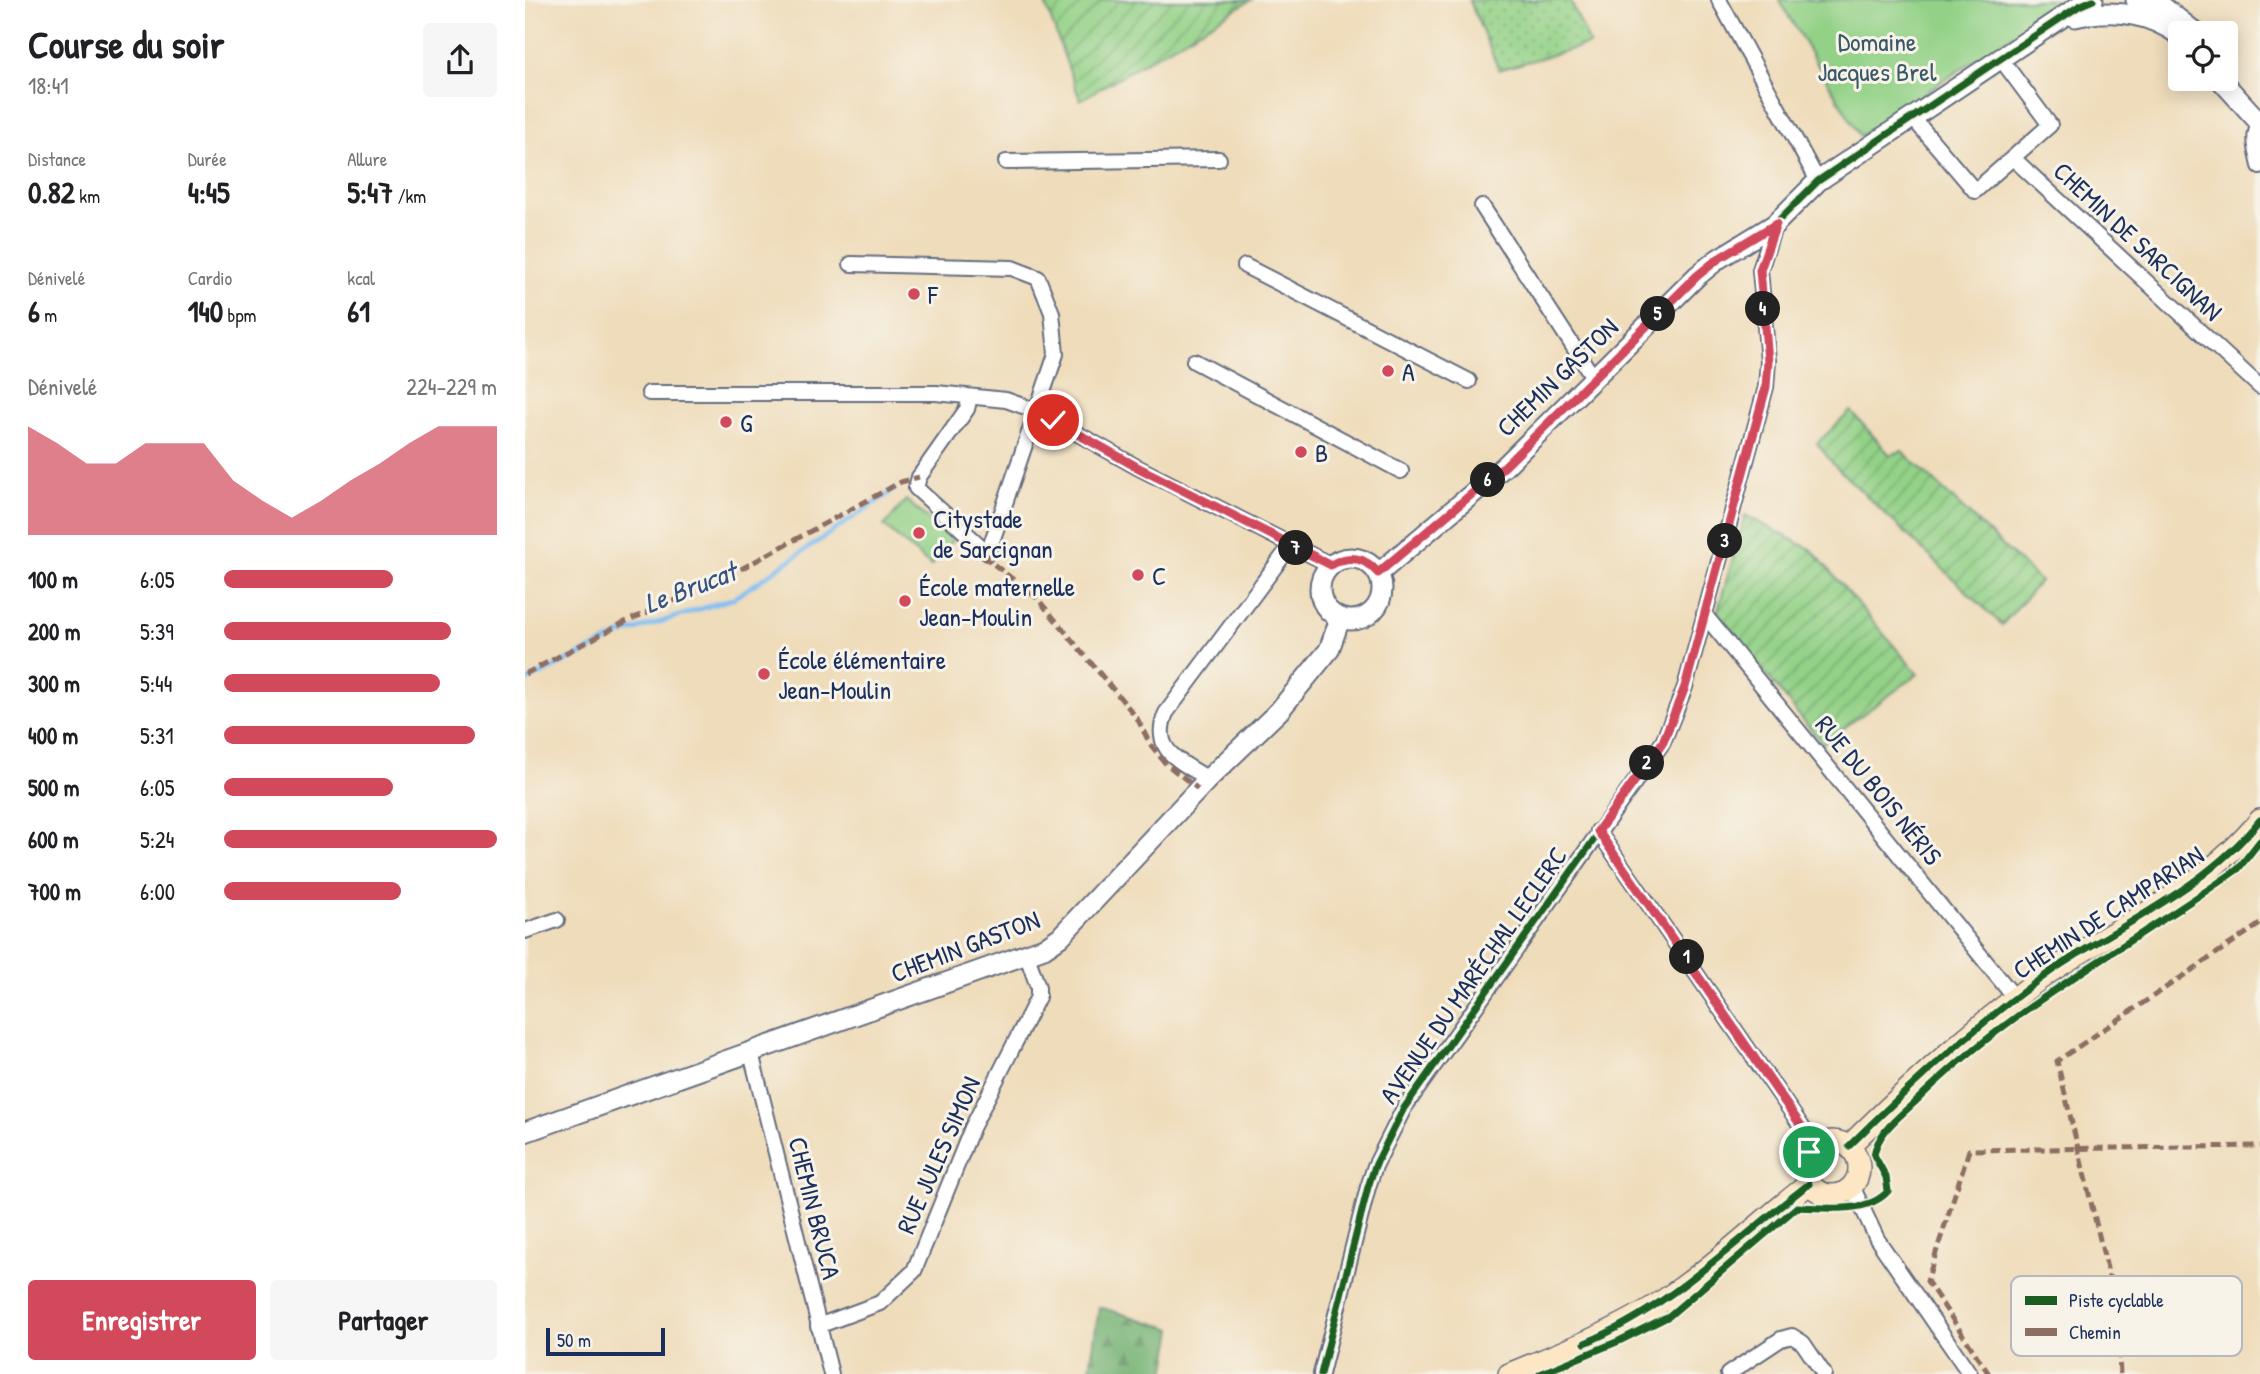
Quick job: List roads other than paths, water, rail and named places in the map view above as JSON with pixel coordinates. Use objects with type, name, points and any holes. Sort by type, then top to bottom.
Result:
[{"type":"main road","name":"CHEMIN DE CAMPARIAN","points":[[1849,1146],[1924,1074],[2015,998],[2099,940],[2200,880],[2242,842],[2260,820]]},
{"type":"main road","points":[[1832,1140],[1849,1146],[1855,1153],[1859,1170],[1852,1186],[1838,1194],[1830,1195],[1809,1184],[1805,1160],[1815,1146],[1832,1140]]},
{"type":"main road","points":[[1510,1374],[1598,1338],[1681,1289],[1809,1184]]},
{"type":"street","points":[[1719,0],[1818,181]]},
{"type":"street","name":"AVENUE DU MARÉCHAL LECLERC","points":[[1321,1374],[1368,1187],[1386,1142],[1413,1093],[1663,742],[1685,687],[1766,387],[1768,361],[1760,270],[1776,224],[1818,181],[2093,0]]},
{"type":"street","points":[[2136,0],[2163,7],[2181,21]]},
{"type":"street","name":"AVENUE DU MARÉCHAL LECLERC","points":[[2060,20],[2096,12],[2129,13],[2158,21],[2168,28]]},
{"type":"street","name":"CHEMIN DE SARCIGNAN","points":[[1912,117],[1975,191],[2050,125],[2001,59]]},
{"type":"street","points":[[2238,82],[2260,108]]},
{"type":"street","points":[[2231,91],[2260,123],[2255,131],[2260,166]]},
{"type":"street","points":[[1006,162],[1219,159]]},
{"type":"street","name":"CHEMIN DE SARCIGNAN","points":[[2014,159],[2260,387]]},
{"type":"street","points":[[1482,206],[1595,380]]},
{"type":"street","name":"CHEMIN GASTON","points":[[1378,573],[1455,510],[1595,380],[1697,276],[1718,259],[1776,224]]},
{"type":"street","points":[[851,264],[1012,268],[1038,278],[1052,313],[1056,355],[988,553],[916,488],[919,477],[967,408],[969,397]]},
{"type":"street","points":[[1245,266],[1469,381]]},
{"type":"street","points":[[1194,361],[1401,471]]},
{"type":"street","points":[[649,393],[936,393],[1006,400],[1037,411],[1137,467],[1331,565]]},
{"type":"street","points":[[1208,779],[1173,756],[1161,738],[1161,725],[1166,713],[1291,545]]},
{"type":"street","points":[[1347,558],[1356,558],[1365,561],[1378,573],[1383,592],[1375,609],[1359,620],[1340,619],[1332,614],[1321,598],[1321,581],[1331,565],[1347,558]]},
{"type":"street","name":"RUE DU BOIS NÉRIS","points":[[1704,614],[2015,998]]},
{"type":"street","name":"CHEMIN GASTON","points":[[525,1132],[1027,956],[1060,937],[1208,779],[1279,711],[1329,650],[1340,619]]},
{"type":"street","points":[[1598,831],[1815,1146]]},
{"type":"street","points":[[525,931],[557,920]]},
{"type":"street","name":"RUE JULES SIMON","points":[[818,1326],[880,1304],[914,1271],[972,1128],[1038,997],[1038,987],[1027,956]]},
{"type":"street","name":"CHEMIN BRUCA","points":[[751,1053],[831,1374]]},
{"type":"street","points":[[1852,1186],[1877,1239],[1970,1374]]},
{"type":"street","points":[[1728,1374],[1781,1339],[1792,1336],[1803,1342],[1824,1374]]},
{"type":"waterway","name":"Le Brucat","points":[[525,682],[620,635],[734,598],[894,490]]},
{"type":"place","name":"F","points":[[914,294]]},
{"type":"place","name":"A","points":[[1388,371]]},
{"type":"place","name":"G","points":[[726,422]]},
{"type":"place","name":"B","points":[[1301,452]]},
{"type":"place","name":"Citystade de Sarcignan","points":[[919,533]]},
{"type":"place","name":"C","points":[[1138,575]]},
{"type":"place","name":"École maternelle Jean-Moulin","points":[[905,601]]},
{"type":"place","name":"École élémentaire Jean-Moulin","points":[[764,674]]},
{"type":"park label","name":"Domaine Jacques Brel","points":[[1877,56]]}]
